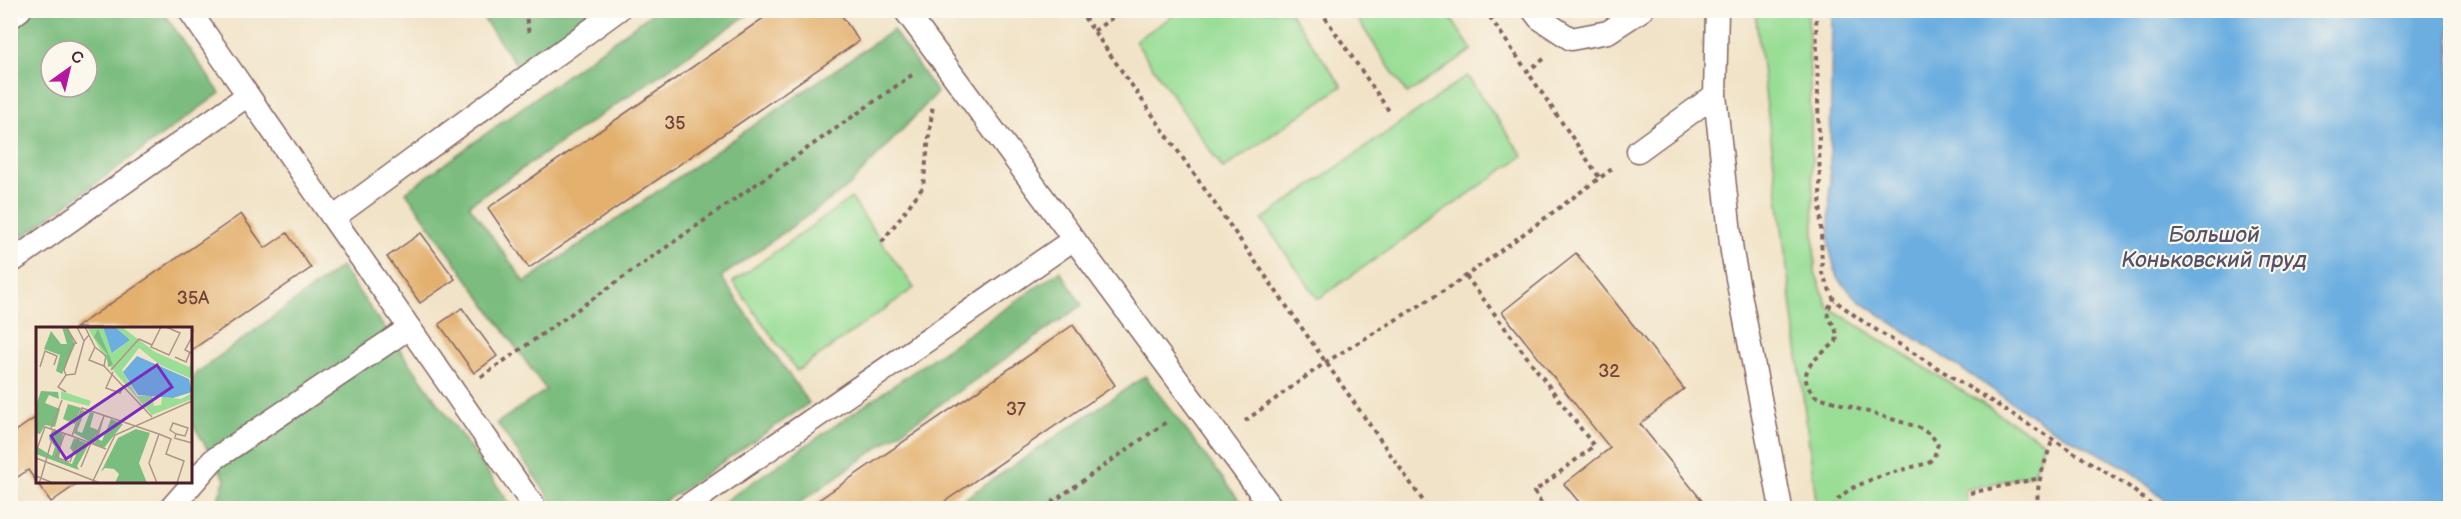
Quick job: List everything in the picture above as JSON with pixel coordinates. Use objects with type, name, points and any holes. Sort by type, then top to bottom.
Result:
[{"type":"lane","points":[[10,18],[20,10]]},
{"type":"lane","points":[[189,10],[535,508]]},
{"type":"lane","points":[[333,218],[618,10]]},
{"type":"lane","points":[[905,10],[1272,508]]},
{"type":"lane","points":[[1533,10],[1539,18],[1571,39],[1608,32],[1642,10]]},
{"type":"lane","points":[[1717,10],[1715,95],[1732,252],[1780,508]]},
{"type":"lane","points":[[10,262],[248,95]]},
{"type":"lane","points":[[1638,151],[1715,95]]},
{"type":"lane","points":[[684,508],[1074,239]]},
{"type":"lane","points":[[171,508],[213,460],[409,328]]},
{"type":"path","points":[[1079,10],[1428,508]]},
{"type":"path","points":[[1094,31],[1122,10]]},
{"type":"path","points":[[1320,10],[1389,111]]},
{"type":"path","points":[[1485,10],[1599,177]]},
{"type":"path","points":[[1816,10],[1822,273],[1834,300],[1875,329],[2052,441],[2128,486],[2155,508]]},
{"type":"path","points":[[1527,71],[1571,39]]},
{"type":"path","points":[[882,242],[923,187],[939,56]]},
{"type":"path","points":[[456,395],[939,56]]},
{"type":"path","points":[[1221,439],[1326,362],[1466,276],[1599,177],[1638,151]]},
{"type":"path","points":[[1466,276],[1594,446],[1534,492],[1545,508]]},
{"type":"path","points":[[1834,300],[1828,307],[1827,313],[1837,329],[1836,342],[1808,367],[1804,377],[1807,388],[1815,396],[1918,427],[1931,435],[1938,444],[1934,457],[1928,463],[1854,488],[1841,495],[1833,506],[1834,508]]},
{"type":"path","points":[[1044,508],[1194,402]]},
{"type":"path","points":[[2038,508],[2040,478],[2052,441]]},
{"type":"path","points":[[1970,493],[2040,478]]},
{"type":"green space","points":[[11,11],[162,11],[220,93],[11,245]]},
{"type":"green space","points":[[478,11],[593,11],[517,66]]},
{"type":"green space","points":[[655,11],[753,11],[469,205],[525,282],[893,30],[937,93],[848,187],[721,277],[809,403],[655,508],[557,508],[497,423],[546,390],[406,192]]},
{"type":"green space","points":[[1180,11],[1289,11],[1342,86],[1223,169],[1135,41]]},
{"type":"green space","points":[[1352,11],[1446,11],[1472,50],[1407,94]]},
{"type":"green space","points":[[1755,11],[1808,11],[1815,272],[1828,307],[2044,442],[2033,474],[1965,490],[1967,508],[1817,508]]},
{"type":"green space","points":[[1467,76],[1523,156],[1318,299],[1262,220]]},
{"type":"green space","points":[[851,198],[914,288],[797,371],[733,282]]},
{"type":"green space","points":[[341,267],[513,508],[215,508],[225,479],[192,423],[192,376]]},
{"type":"green space","points":[[1060,271],[1082,305],[792,508],[715,508]]},
{"type":"green space","points":[[1145,376],[1245,508],[951,508]]},
{"type":"water","name":"Большой Коньковский пруд","points":[[1832,11],[2450,11],[2450,508],[2174,508],[2127,468],[2052,429],[1859,301],[1837,278],[1829,246]]},
{"type":"building","points":[[775,10],[838,10],[859,41],[529,268],[488,208]]},
{"type":"building","points":[[241,214],[265,248],[287,233],[311,268],[192,350],[192,327],[76,327]]},
{"type":"building","points":[[421,233],[455,279],[420,303],[387,257]]},
{"type":"building","points":[[1576,253],[1684,389],[1640,424],[1708,508],[1584,508],[1564,484],[1610,448],[1502,312]]},
{"type":"building","points":[[462,308],[497,356],[474,373],[439,324]]},
{"type":"building","points":[[1073,325],[1115,385],[935,508],[807,508]]},
{"type":"building","points":[[36,417],[36,481],[28,470],[10,482],[10,435]]},
{"type":"building","points":[[37,483],[79,483],[51,502]]}]
